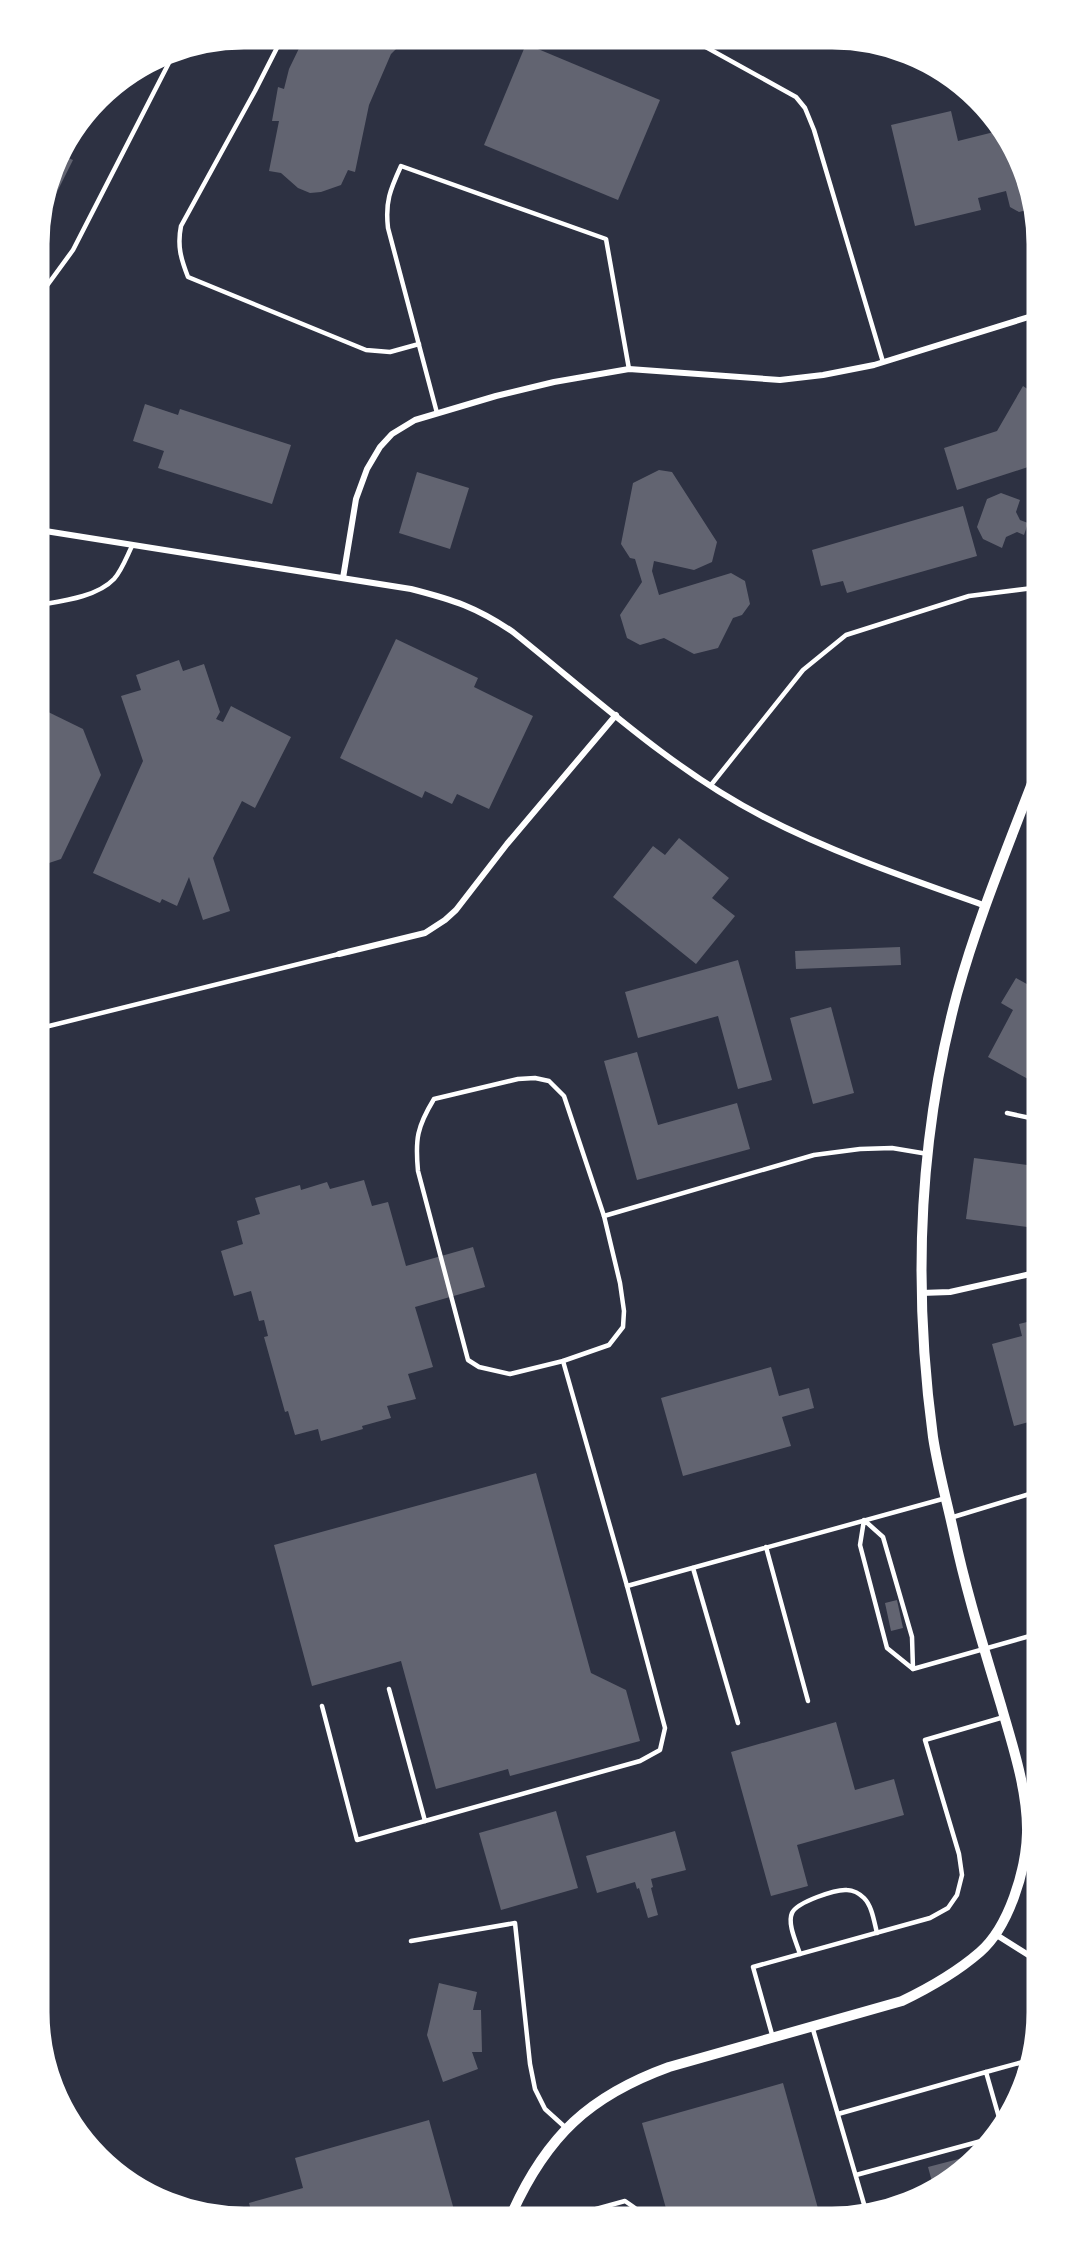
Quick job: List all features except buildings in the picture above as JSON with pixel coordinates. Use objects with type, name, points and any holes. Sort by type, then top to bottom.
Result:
[{"type":"street","points":[[343,578],[356,499],[367,469],[380,447],[392,434],[415,420],[554,382],[629,369],[780,380],[823,375],[883,362],[1028,317]]},
{"type":"street","points":[[48,532],[411,589],[457,601],[485,613],[513,632],[689,771],[762,816],[862,861],[986,906]]},
{"type":"street","points":[[339,954],[425,933],[445,920],[456,910],[507,844],[616,715]]},
{"type":"street","points":[[1028,793],[986,906],[957,994],[940,1067],[928,1154],[921,1234],[920,1293],[934,1440],[950,1518],[984,1649],[1028,1802]]},
{"type":"street","points":[[920,1293],[950,1292],[1028,1275]]},
{"type":"street","points":[[514,2208],[537,2163],[566,2128],[612,2093],[638,2079],[669,2067],[891,2005],[925,1990],[981,1951],[995,1934],[1014,1898],[1022,1870],[1028,1831]]},
{"type":"street","points":[[995,1934],[1028,1955]]},
{"type":"lane","points":[[277,48],[181,226],[180,257],[188,277],[366,350],[390,352],[419,344]]},
{"type":"lane","points":[[707,48],[796,97],[805,108],[814,130],[883,362]]},
{"type":"lane","points":[[48,284],[73,250],[169,63]]},
{"type":"lane","points":[[437,413],[387,221],[389,193],[401,166],[606,239],[629,369]]},
{"type":"lane","points":[[48,604],[72,600],[114,579],[132,546]]},
{"type":"lane","points":[[711,785],[802,670],[846,635],[969,596],[1028,589]]},
{"type":"lane","points":[[48,1026],[339,954]]},
{"type":"lane","points":[[535,1078],[549,1081],[564,1096],[604,1216],[620,1283],[624,1311],[623,1327],[609,1345],[562,1361],[510,1374],[479,1367],[468,1360],[418,1171],[416,1146],[422,1119],[434,1100],[518,1079],[535,1078]]},
{"type":"lane","points":[[1007,1113],[1028,1118]]},
{"type":"lane","points":[[604,1216],[814,1155],[860,1149],[892,1148],[928,1154]]},
{"type":"lane","points":[[322,1706],[357,1840],[640,1761],[660,1750],[665,1728],[562,1361]]},
{"type":"lane","points":[[950,1518],[1028,1494]]},
{"type":"lane","points":[[627,1586],[946,1498]]},
{"type":"lane","points":[[864,1520],[884,1537],[912,1637],[913,1669]]},
{"type":"lane","points":[[864,1520],[860,1545],[888,1648],[913,1669]]},
{"type":"lane","points":[[766,1547],[808,1701]]},
{"type":"lane","points":[[693,1568],[738,1723]]},
{"type":"lane","points":[[913,1669],[1028,1637]]},
{"type":"lane","points":[[389,1689],[425,1821]]},
{"type":"lane","points":[[773,2038],[753,1967],[930,1918],[948,1908],[957,1895],[962,1875],[959,1854],[925,1740],[1004,1717]]},
{"type":"lane","points":[[800,1954],[791,1922],[792,1913],[800,1904],[808,1900],[846,1889],[855,1891],[865,1898],[877,1933]]},
{"type":"lane","points":[[411,1941],[514,1923],[535,2090],[545,2109],[566,2128]]},
{"type":"lane","points":[[812,2026],[864,2205]]},
{"type":"lane","points":[[838,2114],[1021,2062]]},
{"type":"lane","points":[[986,2072],[998,2115]]},
{"type":"lane","points":[[856,2175],[978,2142]]},
{"type":"lane","points":[[600,2208],[625,2201],[635,2208]]}]
